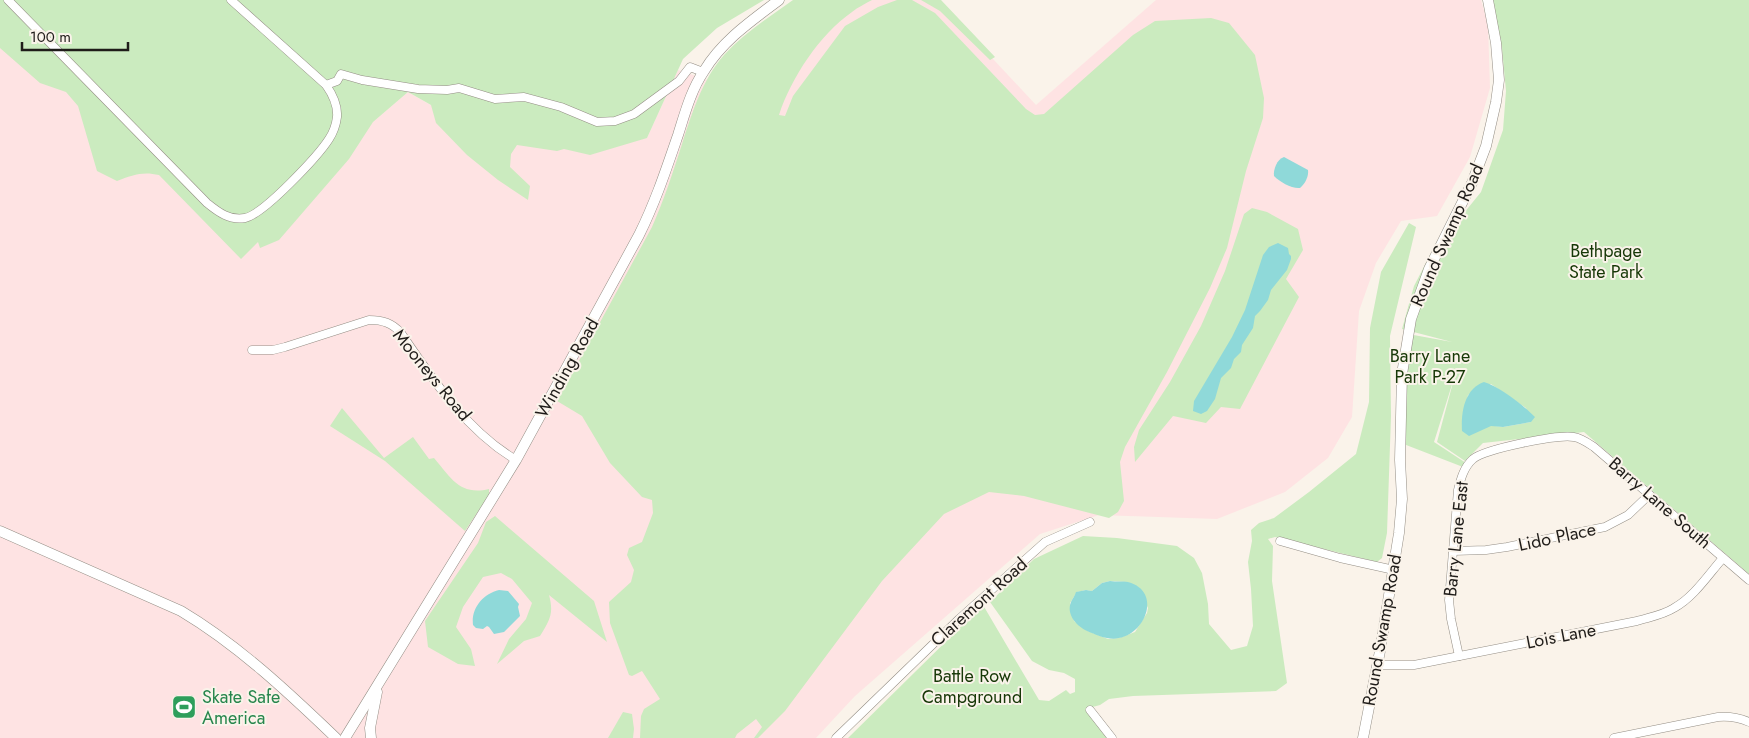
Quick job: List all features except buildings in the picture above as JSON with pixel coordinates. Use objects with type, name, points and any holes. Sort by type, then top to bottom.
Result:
[{"type":"main road","name":"Winding Road","points":[[345,738],[516,460],[652,210],[691,96],[703,72],[726,43],[779,0]]},
{"type":"main road","name":"Round Swamp Road","points":[[1363,738],[1394,570],[1402,499],[1400,460],[1402,374],[1410,319],[1429,269],[1472,183],[1486,146],[1500,80],[1496,43],[1488,0]]},
{"type":"main road","points":[[0,530],[181,611],[199,622],[277,682],[336,738]]},
{"type":"main road","points":[[372,738],[370,728],[380,682]]},
{"type":"street","points":[[8,0],[207,203],[226,216],[246,218],[264,208],[277,196],[329,139],[334,129],[337,111],[333,95],[326,85],[232,0]]},
{"type":"street","points":[[326,85],[337,80],[341,74],[362,80],[418,89],[446,90],[459,88],[495,99],[524,97],[538,100],[561,106],[597,122],[615,121],[634,114],[678,81],[690,66],[703,72]]},
{"type":"street","name":"Mooneys Road","points":[[252,350],[273,350],[285,347],[369,320],[388,322],[401,333],[438,387],[463,416],[505,454],[516,460]]},
{"type":"street","name":"Barry Lane South","points":[[1565,436],[1583,440],[1594,447],[1749,580]]},
{"type":"street","name":"Barry Lane East","points":[[1459,656],[1449,600],[1458,490],[1461,476],[1473,459],[1488,452],[1565,436]]},
{"type":"street","name":"Lido Place","points":[[1453,551],[1508,547],[1605,527],[1628,515],[1649,495]]},
{"type":"street","name":"Claremont Road","points":[[836,738],[958,618],[1045,542],[1090,522]]},
{"type":"street","points":[[1280,541],[1340,558],[1394,570]]},
{"type":"street","name":"Lois Lane","points":[[1377,665],[1414,665],[1637,621],[1662,614],[1675,608],[1687,599],[1723,558]]},
{"type":"street","points":[[1090,710],[1112,738]]},
{"type":"street","points":[[1616,738],[1718,717],[1739,717],[1749,722]]},
{"type":"shaded area","points":[[808,0],[938,0],[1036,105],[1156,0],[1481,0],[1488,25],[1490,88],[1470,157],[1437,216],[1401,221],[1376,263],[1359,311],[1352,417],[1328,458],[1285,492],[1217,519],[1099,515],[1040,534],[855,696],[816,738],[0,738],[0,13],[368,126],[408,92],[485,136],[647,138],[678,70],[714,82]]},
{"type":"green space","points":[[0,0],[764,0],[717,28],[683,59],[647,138],[590,155],[564,149],[557,151],[517,145],[511,154],[510,167],[530,186],[528,200],[498,180],[467,155],[436,123],[431,105],[408,92],[373,122],[349,159],[279,240],[260,248],[258,242],[241,259],[159,175],[138,174],[117,181],[97,171],[78,106],[66,92],[40,83],[0,48]]},
{"type":"green space","points":[[793,0],[872,0],[840,21],[818,45],[791,86],[779,115],[785,116],[793,96],[845,26],[878,7],[897,0],[912,0],[935,13],[1026,109],[1035,115],[1044,114],[1133,35],[1155,21],[1211,18],[1229,23],[1255,55],[1264,98],[1263,118],[1246,171],[1227,248],[1210,288],[1167,372],[1125,447],[1120,462],[1124,501],[1118,512],[1109,518],[1024,496],[989,492],[944,514],[882,581],[785,711],[758,738],[754,738],[762,727],[756,719],[737,734],[735,738],[640,738],[641,716],[644,709],[660,699],[642,671],[632,676],[629,675],[610,623],[609,602],[631,582],[634,570],[627,555],[629,548],[642,542],[653,513],[652,500],[642,497],[610,463],[582,416],[557,401],[652,227],[694,109],[710,75],[724,55],[740,40]]},
{"type":"green space","points":[[921,0],[941,0],[995,57],[990,60],[940,11]]},
{"type":"green space","name":"Bethpage State Park","points":[[1492,0],[1749,0],[1749,574],[1584,432],[1483,443],[1465,461],[1437,442],[1455,375],[1434,442],[1466,463],[1463,467],[1401,443],[1408,334],[1452,342],[1402,329],[1414,286],[1430,255],[1481,192],[1503,130],[1506,91],[1502,49]],"holes":[[[1491,384],[1526,408],[1531,422],[1503,427],[1462,422],[1468,395]]]},
{"type":"green space","points":[[1252,208],[1267,212],[1298,229],[1303,250],[1286,279],[1299,297],[1240,409],[1221,407],[1206,423],[1173,416],[1135,462],[1134,447],[1139,430],[1170,382],[1201,326],[1225,271],[1244,214]]},
{"type":"green space","name":"Battle Row Campground","points":[[1409,223],[1416,227],[1390,336],[1391,416],[1387,533],[1382,558],[1377,562],[1275,537],[1268,539],[1273,546],[1272,581],[1287,683],[1276,691],[1133,696],[1109,699],[1100,705],[1085,709],[1107,738],[848,738],[983,605],[1039,700],[1049,701],[1066,690],[1070,694],[1075,692],[1075,679],[1064,673],[1049,670],[1032,661],[990,602],[1034,559],[1083,536],[1117,538],[1177,546],[1194,558],[1202,573],[1208,604],[1209,624],[1231,650],[1247,646],[1253,626],[1248,562],[1252,541],[1251,530],[1259,523],[1274,518],[1356,454],[1369,402],[1370,328],[1381,272]],"holes":[[[1110,581],[1127,582],[1138,587],[1148,608],[1147,613],[1135,632],[1119,638],[1108,639],[1088,631],[1074,621],[1070,603],[1077,592],[1092,591],[1102,583]]]},
{"type":"green space","points":[[342,408],[384,458],[413,437],[429,459],[434,458],[457,484],[471,490],[489,489],[489,495],[465,531],[385,461],[330,426]]},
{"type":"green space","points":[[495,516],[594,601],[607,642],[549,595],[551,612],[540,636],[524,641],[497,664],[509,639],[526,619],[532,603],[512,579],[501,573],[483,577],[463,607],[456,627],[471,649],[475,666],[458,664],[428,647],[425,621],[478,543],[486,522]]},
{"type":"green space","points":[[623,712],[632,714],[633,738],[608,738]]},
{"type":"water","points":[[1284,157],[1308,170],[1306,180],[1300,188],[1286,185],[1274,176],[1276,165]]},
{"type":"water","points":[[1278,243],[1288,248],[1291,256],[1287,270],[1271,290],[1268,300],[1255,316],[1253,328],[1242,345],[1241,352],[1234,359],[1231,368],[1221,378],[1215,399],[1207,411],[1201,414],[1193,411],[1194,401],[1232,337],[1245,310],[1263,255],[1269,247]]},
{"type":"water","points":[[1484,382],[1511,397],[1535,417],[1531,422],[1503,427],[1491,426],[1469,436],[1462,431],[1463,409],[1472,390]]},
{"type":"water","points":[[1110,581],[1128,582],[1139,588],[1146,596],[1145,616],[1139,626],[1130,634],[1120,638],[1107,638],[1085,630],[1075,622],[1070,611],[1071,602],[1076,592],[1092,591],[1102,583]]},
{"type":"water","points":[[499,590],[508,591],[519,604],[520,616],[504,632],[494,634],[487,626],[483,629],[476,628],[473,625],[473,619],[479,603],[483,598]]},
{"type":"place","name":"Skate Safe America","points":[[184,707]]},
{"type":"park label","name":"Barry Lane Park P-27","points":[[1430,366]]}]
